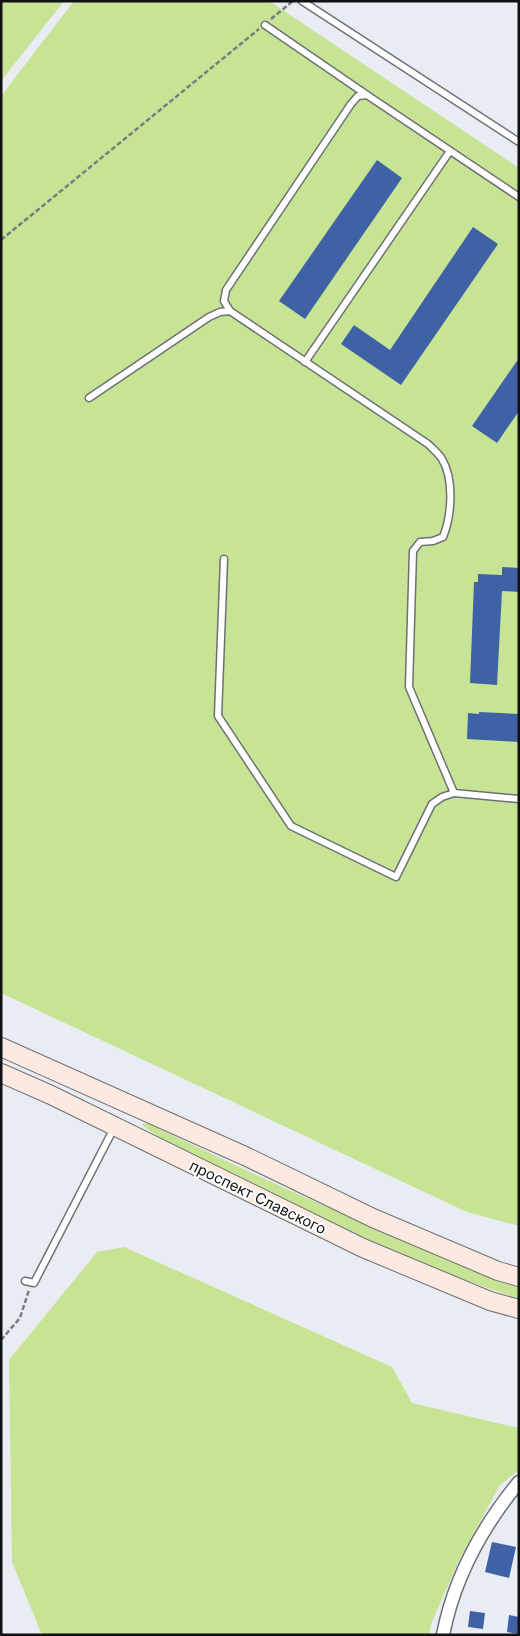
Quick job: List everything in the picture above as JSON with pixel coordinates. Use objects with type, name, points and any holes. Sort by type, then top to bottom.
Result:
[{"type":"main road","name":"проспект Славского","points":[[1,1048],[246,1156],[373,1218],[498,1271],[519,1277]]},
{"type":"main road","name":"проспект Славского","points":[[1,1073],[115,1126],[363,1248],[490,1301],[519,1309]]},
{"type":"street","points":[[442,1635],[464,1564],[503,1501],[519,1482]]},
{"type":"lane","points":[[302,1],[519,142]]},
{"type":"lane","points":[[265,25],[519,197]]},
{"type":"lane","points":[[367,95],[358,96],[351,104],[226,290],[224,301],[230,311],[428,444],[442,458],[450,478],[448,525],[443,536],[433,541],[420,542],[413,552],[409,687],[454,793]]},
{"type":"lane","points":[[305,362],[450,151]]},
{"type":"lane","points":[[89,398],[209,317],[220,312],[230,311]]},
{"type":"lane","points":[[224,559],[218,716],[291,826],[396,877],[432,804],[442,796],[454,793],[519,799]]},
{"type":"lane","points":[[28,1281],[34,1283],[115,1126]]},
{"type":"path","points":[[1,240],[294,1]]},
{"type":"path","points":[[1,1340],[20,1318],[28,1281]]},
{"type":"green space","points":[[1,1],[64,1],[1,81]]},
{"type":"green space","points":[[74,1],[269,1],[519,168],[519,1226],[467,1212],[1,993],[1,96]]},
{"type":"green space","points":[[148,1123],[331,1209],[519,1283],[519,1299],[434,1269],[217,1168],[158,1137],[141,1124]]},
{"type":"green space","points":[[124,1247],[392,1367],[412,1403],[519,1428],[519,1470],[500,1485],[459,1560],[431,1624],[429,1635],[42,1635],[12,1562],[9,1360],[97,1252]]},
{"type":"building","points":[[377,160],[402,178],[305,319],[279,301]]},
{"type":"building","points":[[473,227],[498,244],[401,385],[341,344],[354,325],[390,350]]},
{"type":"building","points":[[519,358],[519,411],[497,443],[472,426]]},
{"type":"building","points":[[502,567],[519,568],[519,592],[502,591],[497,685],[470,683],[474,582],[478,582],[478,574],[502,575]]},
{"type":"building","points":[[479,712],[519,714],[519,742],[467,739],[468,713],[479,714]]},
{"type":"building","points":[[492,1542],[516,1547],[509,1578],[485,1572]]},
{"type":"building","points":[[470,1611],[485,1613],[483,1629],[468,1627]]},
{"type":"building","points":[[509,1615],[519,1617],[519,1634],[507,1632]]}]
